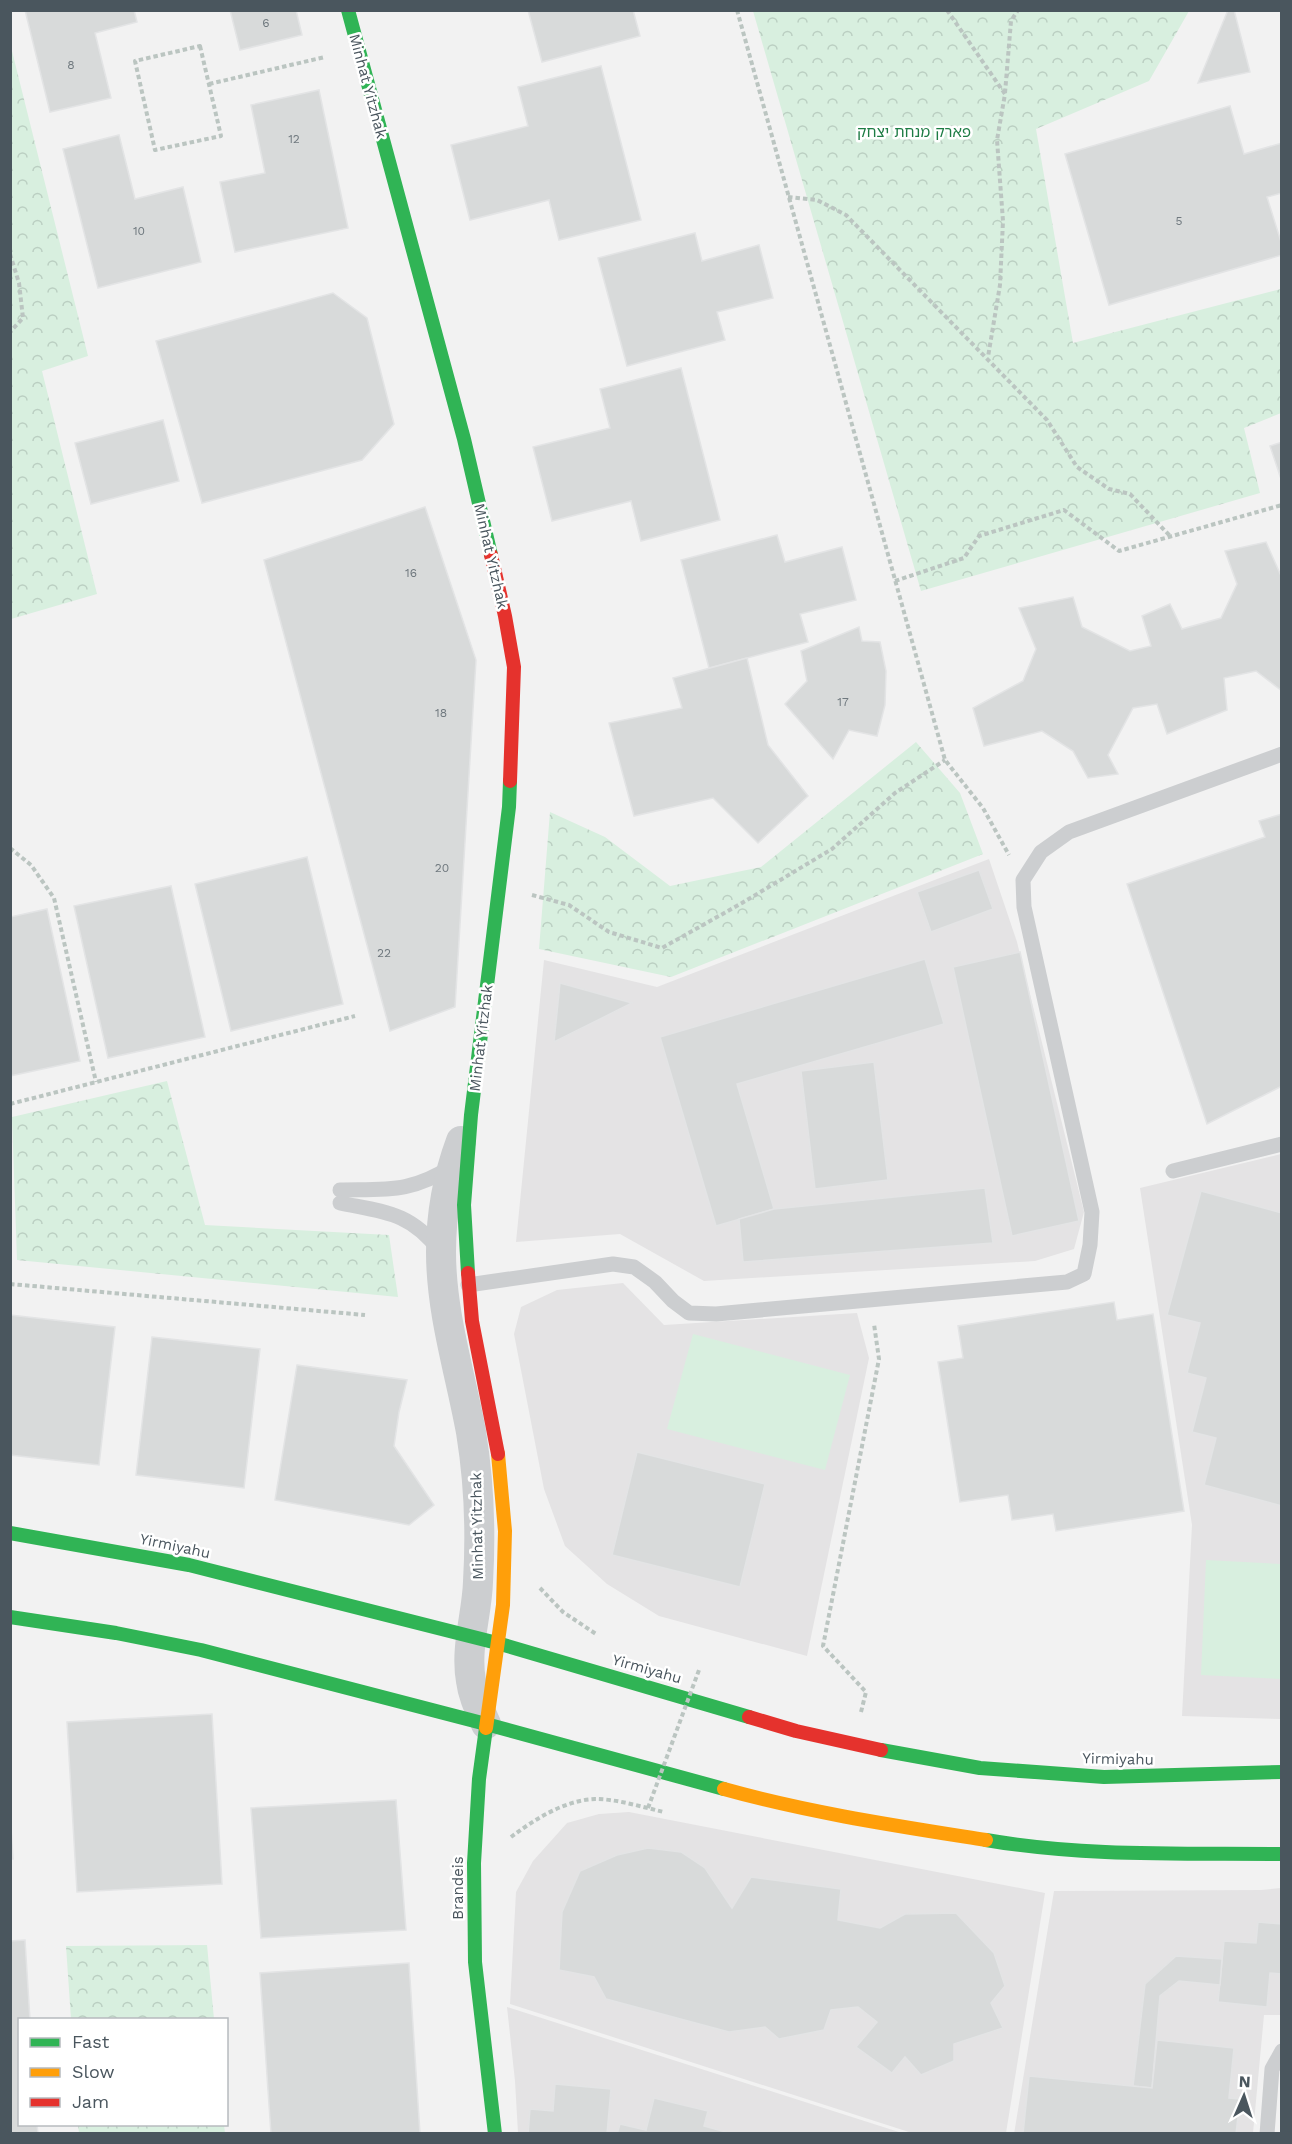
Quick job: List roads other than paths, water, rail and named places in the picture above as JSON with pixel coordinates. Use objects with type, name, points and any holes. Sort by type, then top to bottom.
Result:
[{"type":"street","name":"Minhat Yitzhak","points":[[348,10],[464,439],[505,615],[514,667],[509,807],[471,1115],[464,1205],[472,1321],[492,1415],[502,1481],[506,1569],[504,1605],[484,1639],[470,1680],[475,1701],[486,1724]]},
{"type":"street","name":"Minhat Yitzhak","points":[[471,1115],[452,1166],[444,1209],[441,1252],[445,1303],[471,1432],[478,1480],[478,1581],[484,1639]]},
{"type":"street","name":"Yirmiyahu","points":[[10,1533],[189,1565],[484,1639],[796,1731],[852,1745],[980,1768],[1104,1777],[1281,1772]]},
{"type":"street","points":[[10,1617],[116,1633],[201,1650],[486,1724],[752,1797],[950,1836],[1019,1846],[1101,1853],[1281,1854]]},
{"type":"street","name":"Brandeis","points":[[486,1724],[479,1779],[474,1863],[475,1962],[495,2133]]},
{"type":"lane","points":[[468,1285],[613,1264],[634,1267],[689,1312],[716,1314],[1067,1282],[1084,1274],[1090,1245],[1092,1212],[1024,907],[1023,880],[1041,852],[1070,832],[1281,754]]},
{"type":"lane","points":[[1173,1171],[1281,1144]]},
{"type":"lane","points":[[441,1252],[429,1236],[410,1221],[340,1197],[416,1185],[434,1178],[452,1166]]},
{"type":"lane","points":[[1267,2133],[1272,2069],[1281,2051]]},
{"type":"park label","name":"פארק מנחת יצחק","points":[[914,132]]}]
